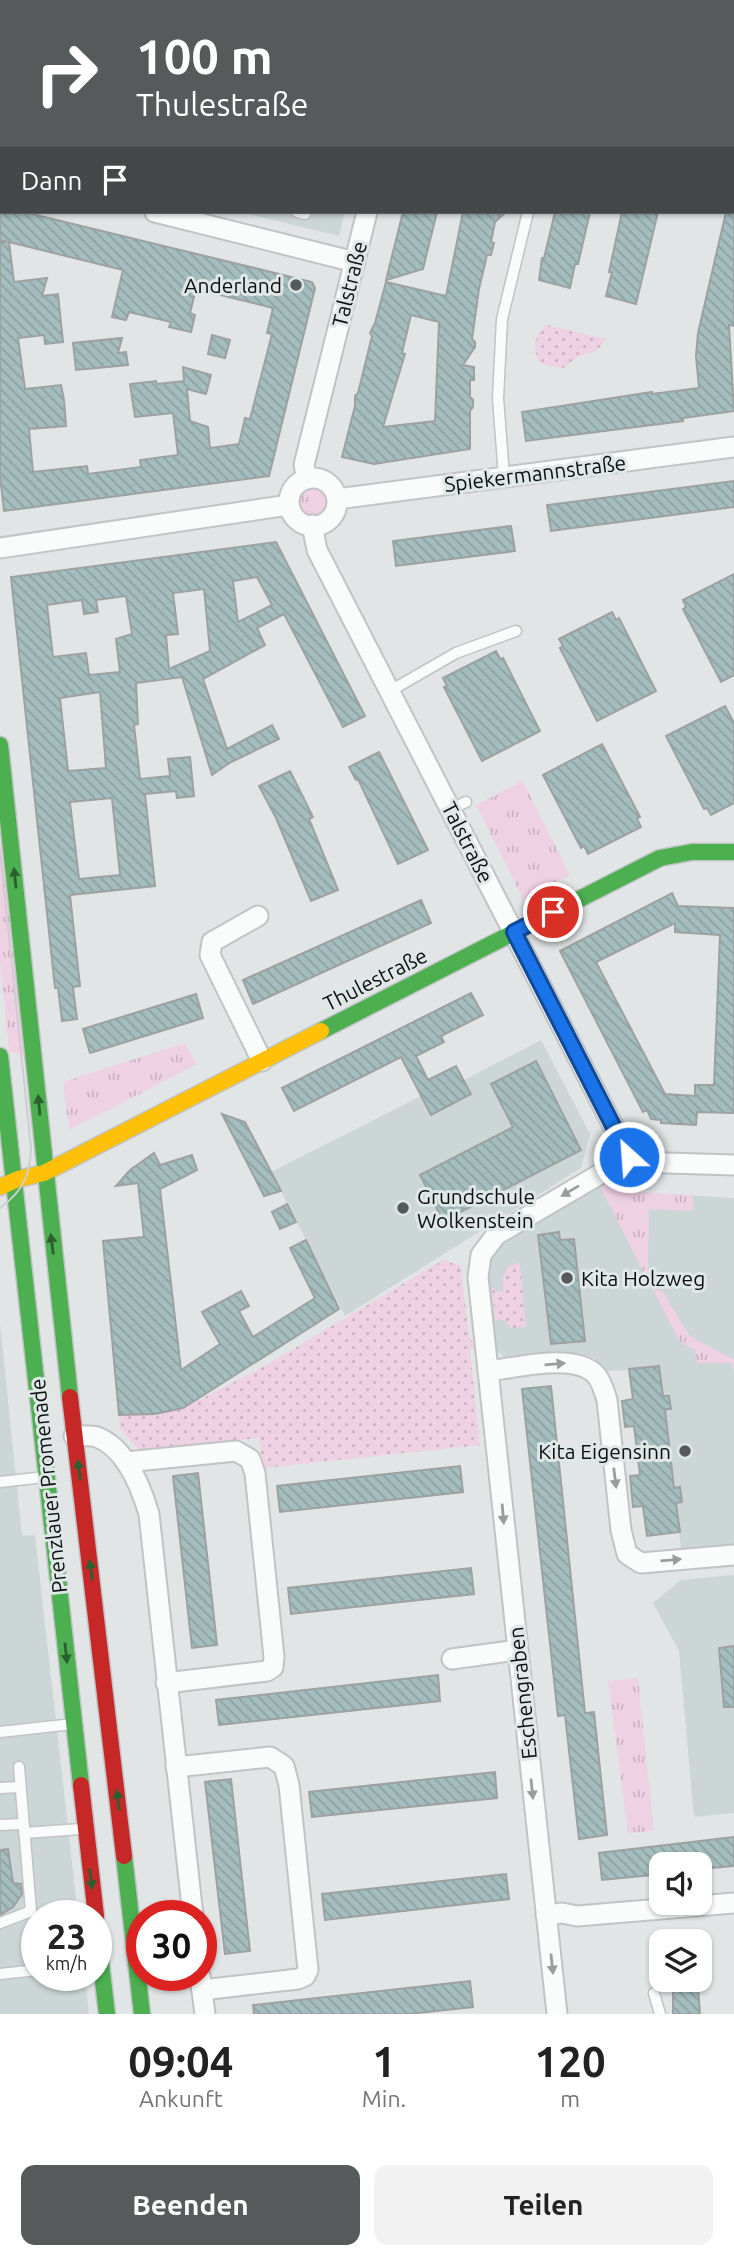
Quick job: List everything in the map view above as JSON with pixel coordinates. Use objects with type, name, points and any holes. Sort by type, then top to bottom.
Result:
[{"type":"main road","name":"Prenzlauer Promenade","points":[[0,744],[35,1062],[44,1173],[75,1436],[78,1604],[74,1724],[94,1900]]},
{"type":"main road","name":"Thulestraße","points":[[6,1184],[44,1173],[660,858],[692,852],[734,852]]},
{"type":"main road","name":"Prenzlauer Promenade","points":[[0,1056],[6,1184],[17,1219],[46,1477],[78,1604],[142,2014]]},
{"type":"main road","points":[[0,1228],[17,1219],[44,1173]]},
{"type":"main road","points":[[101,1991],[103,2010]]},
{"type":"street","points":[[163,214],[355,262]]},
{"type":"street","name":"Talstraße","points":[[307,478],[304,466],[367,214]]},
{"type":"street","name":"Spiekermannstraße","points":[[337,499],[734,447]]},
{"type":"street","points":[[307,478],[323,480],[335,491],[337,499],[333,514],[327,520],[312,526],[297,520],[289,505],[293,488],[307,478]]},
{"type":"street","points":[[0,548],[289,505]]},
{"type":"street","name":"Talstraße","points":[[312,526],[317,550],[390,691],[459,806],[514,932],[629,1157]]},
{"type":"street","points":[[258,916],[212,942],[210,956],[262,1061]]},
{"type":"street","points":[[629,1157],[634,1162],[734,1165]]},
{"type":"street","name":"Eschengraben","points":[[557,2014],[478,1277],[481,1255],[496,1234],[629,1157]]},
{"type":"street","points":[[488,1371],[565,1362],[595,1374],[603,1386],[607,1400],[621,1530],[627,1554],[641,1563],[734,1555]]},
{"type":"street","name":"Prenzlauer Promenade","points":[[75,1436],[96,1436],[111,1446],[126,1462],[141,1485],[149,1514],[191,1900]]},
{"type":"street","points":[[126,1462],[236,1451],[250,1459],[255,1473],[273,1667],[267,1671],[166,1683]]},
{"type":"street","points":[[452,1659],[517,1650]]},
{"type":"street","points":[[176,1767],[270,1757],[284,1766],[289,1785],[308,1970],[305,1976],[298,1979],[217,1982]]},
{"type":"street","points":[[546,1914],[577,1916],[734,1903]]},
{"type":"street","points":[[202,1991],[205,2014]]},
{"type":"lane","points":[[504,477],[498,398],[502,319],[527,214]]},
{"type":"lane","points":[[390,691],[456,653],[516,631]]},
{"type":"lane","points":[[3,1482],[46,1477]]},
{"type":"lane","points":[[0,1732],[74,1724]]},
{"type":"lane","points":[[0,1923],[31,1911],[19,1767]]},
{"type":"lane","points":[[0,1788],[20,1787]]},
{"type":"lane","points":[[0,1825],[24,1828],[85,1828]]},
{"type":"lane","points":[[0,1974],[21,1972]]},
{"type":"lane","points":[[654,1993],[660,2014]]},
{"type":"shaded area","points":[[247,214],[344,214],[339,236]]},
{"type":"shaded area","name":"Grundschule Wolkenstein","points":[[541,1040],[590,1134],[581,1168],[345,1316],[271,1172],[421,1096],[431,1115],[471,1094],[464,1080]]},
{"type":"shaded area","points":[[621,1172],[636,1192],[734,1198],[734,1544],[681,1549],[679,1532],[647,1536],[643,1506],[633,1507],[630,1476],[640,1474],[634,1427],[625,1427],[622,1401],[633,1399],[629,1370],[607,1371],[594,1358],[579,1353],[505,1358],[494,1345],[488,1271],[493,1252],[501,1244]]},
{"type":"shaded area","points":[[0,1323],[22,1536],[35,1535],[76,1900],[21,1900],[21,1991],[87,1991],[89,2014],[0,2014]]},
{"type":"shaded area","points":[[734,1575],[734,1813],[694,1817],[679,1651],[653,1603],[681,1580]]},
{"type":"green space","points":[[547,325],[605,339],[597,350],[576,358],[563,368],[541,364],[535,343],[539,333]]},
{"type":"green space","points":[[314,489],[324,493],[328,503],[324,513],[314,517],[304,513],[300,503],[304,493]]},
{"type":"green space","points":[[523,781],[570,875],[523,899],[476,805]]},
{"type":"green space","points":[[0,811],[26,1056],[9,1051],[0,961]]},
{"type":"green space","points":[[185,1043],[197,1064],[69,1130],[63,1082]]},
{"type":"green space","points":[[621,1172],[636,1192],[693,1195],[693,1211],[649,1209],[648,1268],[689,1335],[734,1360],[734,1372],[732,1363],[697,1363],[695,1350],[680,1342],[599,1185]]},
{"type":"green space","points":[[443,1260],[461,1266],[468,1331],[475,1349],[470,1350],[480,1445],[263,1468],[259,1438],[139,1451],[120,1428],[119,1415],[155,1414],[186,1407],[261,1368]]},
{"type":"green space","points":[[520,1263],[526,1327],[511,1328],[504,1320],[495,1320],[492,1287],[503,1291],[503,1277],[508,1266]]},
{"type":"green space","points":[[638,1678],[654,1831],[628,1833],[608,1681]]},
{"type":"building","points":[[0,214],[32,214],[312,282],[315,288],[269,476],[4,511],[0,476],[0,242],[7,242],[0,240]],"holes":[[[9,242],[123,270],[112,317],[126,320],[129,312],[171,322],[169,327],[191,332],[195,315],[190,313],[196,289],[273,308],[267,333],[272,334],[250,419],[245,418],[239,444],[210,448],[208,427],[190,421],[187,389],[206,394],[211,375],[183,367],[184,381],[130,384],[135,417],[173,413],[178,455],[140,460],[141,467],[88,474],[87,466],[33,472],[29,429],[66,426],[64,400],[61,385],[25,389],[18,338],[44,335],[45,344],[63,342],[58,294],[42,296],[47,278],[14,282]]]},
{"type":"building","points":[[402,214],[437,214],[423,269],[386,280]]},
{"type":"building","points":[[463,214],[504,214],[495,222],[491,242],[494,243],[491,255],[487,255],[479,289],[472,339],[475,347],[463,365],[474,367],[474,380],[470,380],[473,407],[470,411],[470,449],[374,464],[342,457],[372,336],[370,333],[386,282],[446,296]],"holes":[[[411,315],[439,322],[435,421],[383,427],[405,354],[402,353]]]},
{"type":"building","points":[[555,214],[590,214],[570,288],[539,280]]},
{"type":"building","points":[[622,214],[658,214],[636,304],[606,296],[612,272],[609,272]]},
{"type":"building","points":[[726,214],[734,214],[734,326],[729,325],[734,411],[683,418],[683,421],[526,441],[522,412],[652,392],[699,388],[696,356],[698,333]]},
{"type":"building","points":[[212,335],[230,340],[225,358],[208,354]]},
{"type":"building","points":[[122,338],[118,353],[126,352],[128,365],[76,370],[73,343]]},
{"type":"building","points":[[734,481],[734,507],[551,531],[547,505]]},
{"type":"building","points":[[511,526],[515,551],[396,566],[393,541]]},
{"type":"building","points":[[276,542],[365,716],[343,727],[284,614],[257,628],[265,645],[203,679],[227,749],[272,725],[279,739],[231,762],[212,775],[182,677],[136,683],[138,724],[134,725],[140,779],[170,776],[168,759],[190,757],[194,796],[177,798],[176,791],[145,794],[155,886],[70,895],[80,986],[73,987],[77,1019],[62,1021],[58,988],[55,988],[11,577]],"holes":[[[257,577],[272,605],[238,622],[233,581]],[[204,589],[210,651],[169,669],[166,635],[178,634],[173,593]],[[126,596],[132,634],[116,639],[120,672],[89,675],[86,653],[53,657],[47,605],[82,600],[84,614],[98,612],[96,600]],[[100,692],[106,768],[68,771],[60,698]],[[112,798],[120,875],[79,879],[70,802]]]},
{"type":"building","points":[[734,574],[734,675],[721,682],[683,609],[686,607],[683,600]]},
{"type":"building","points":[[612,612],[616,620],[619,618],[656,691],[597,721],[560,648],[563,646],[559,639]]},
{"type":"building","points":[[496,651],[500,659],[503,658],[540,731],[482,761],[444,687],[447,686],[443,678]]},
{"type":"building","points":[[725,706],[734,723],[734,803],[711,815],[707,808],[704,809],[666,736]]},
{"type":"building","points":[[602,744],[640,817],[637,819],[641,827],[588,854],[584,846],[581,848],[543,775]]},
{"type":"building","points":[[379,752],[428,850],[398,864],[358,779],[356,780],[349,767]]},
{"type":"building","points":[[290,771],[313,817],[309,819],[338,890],[311,901],[276,818],[259,786]]},
{"type":"building","points":[[672,893],[678,906],[734,908],[734,1113],[697,1112],[696,1125],[661,1123],[661,1120],[651,1119],[647,1110],[643,1112],[560,951]],"holes":[[[675,923],[675,932],[720,935],[714,1085],[695,1085],[695,1096],[665,1094],[596,962]]]},
{"type":"building","points":[[421,900],[431,923],[253,1004],[243,980]]},
{"type":"building","points":[[471,993],[483,1015],[441,1036],[444,1042],[416,1056],[428,1080],[456,1066],[471,1094],[431,1115],[401,1057],[294,1111],[282,1088]]},
{"type":"building","points":[[196,994],[203,1018],[90,1053],[83,1029]]},
{"type":"building","points":[[536,1061],[581,1150],[443,1221],[420,1175],[513,1127],[491,1084]]},
{"type":"building","points":[[222,1114],[245,1122],[281,1191],[264,1196]]},
{"type":"building","points":[[154,1153],[160,1165],[192,1155],[197,1170],[160,1189],[181,1370],[220,1344],[202,1312],[241,1291],[249,1306],[239,1311],[253,1337],[315,1298],[290,1248],[306,1240],[339,1309],[183,1408],[155,1414],[119,1415],[103,1241],[144,1237],[138,1183],[116,1186],[130,1170]]},
{"type":"building","points":[[287,1204],[296,1222],[280,1229],[272,1212]]},
{"type":"building","points":[[559,1232],[560,1240],[574,1239],[585,1341],[551,1344],[538,1235]]},
{"type":"building","points":[[659,1366],[663,1396],[669,1396],[671,1409],[665,1409],[674,1488],[680,1487],[682,1502],[676,1503],[680,1532],[647,1536],[643,1506],[633,1507],[630,1476],[640,1475],[634,1426],[625,1427],[622,1401],[633,1399],[629,1369]]},
{"type":"building","points":[[551,1386],[585,1713],[594,1712],[607,1835],[579,1839],[565,1715],[558,1716],[522,1389]]},
{"type":"building","points":[[460,1466],[463,1492],[280,1512],[277,1486]]},
{"type":"building","points":[[198,1473],[217,1645],[192,1648],[173,1476]]},
{"type":"building","points":[[471,1568],[474,1594],[291,1614],[288,1588]]},
{"type":"building","points":[[734,1646],[734,1707],[724,1707],[719,1648]]},
{"type":"building","points":[[438,1675],[440,1701],[219,1725],[216,1700]]},
{"type":"building","points":[[495,1772],[497,1798],[312,1817],[309,1792]]},
{"type":"building","points":[[231,1779],[250,1951],[225,1954],[205,1782]]},
{"type":"building","points":[[734,1837],[734,1866],[712,1868],[712,1852],[649,1852],[649,1875],[602,1880],[599,1853]]},
{"type":"building","points":[[8,1849],[13,1883],[21,1884],[22,1894],[13,1907],[0,1915],[0,1850]]},
{"type":"building","points":[[506,1874],[509,1899],[325,1920],[322,1894]]},
{"type":"building","points":[[470,1981],[473,2007],[408,2014],[254,2014],[253,2005]]},
{"type":"building","points":[[673,1992],[698,1992],[700,2014],[673,2014]]},
{"type":"tram line","points":[[0,850],[31,1148],[24,1182],[0,1208]]},
{"type":"traffic: fast","points":[[0,745],[70,1397]]},
{"type":"traffic: fast","points":[[321,1031],[660,858],[692,852],[734,852]]},
{"type":"traffic: fast","points":[[0,1056],[81,1785]]},
{"type":"traffic: fast","points":[[124,1856],[142,2014]]},
{"type":"traffic: fast","points":[[104,1991],[107,2014]]},
{"type":"traffic: slow","points":[[0,1187],[18,1179],[44,1173],[321,1031]]},
{"type":"traffic: jam","points":[[70,1397],[124,1856]]},
{"type":"traffic: jam","points":[[81,1785],[94,1900]]},
{"type":"place","name":"Anderland","points":[[296,285]]},
{"type":"place","name":"Grundschule Wolkenstein","points":[[403,1208]]},
{"type":"place","name":"Kita Holzweg","points":[[567,1278]]},
{"type":"place","name":"Kita Eigensinn","points":[[685,1451]]},
{"type":"route","points":[[553,912],[514,932],[629,1157]]}]
